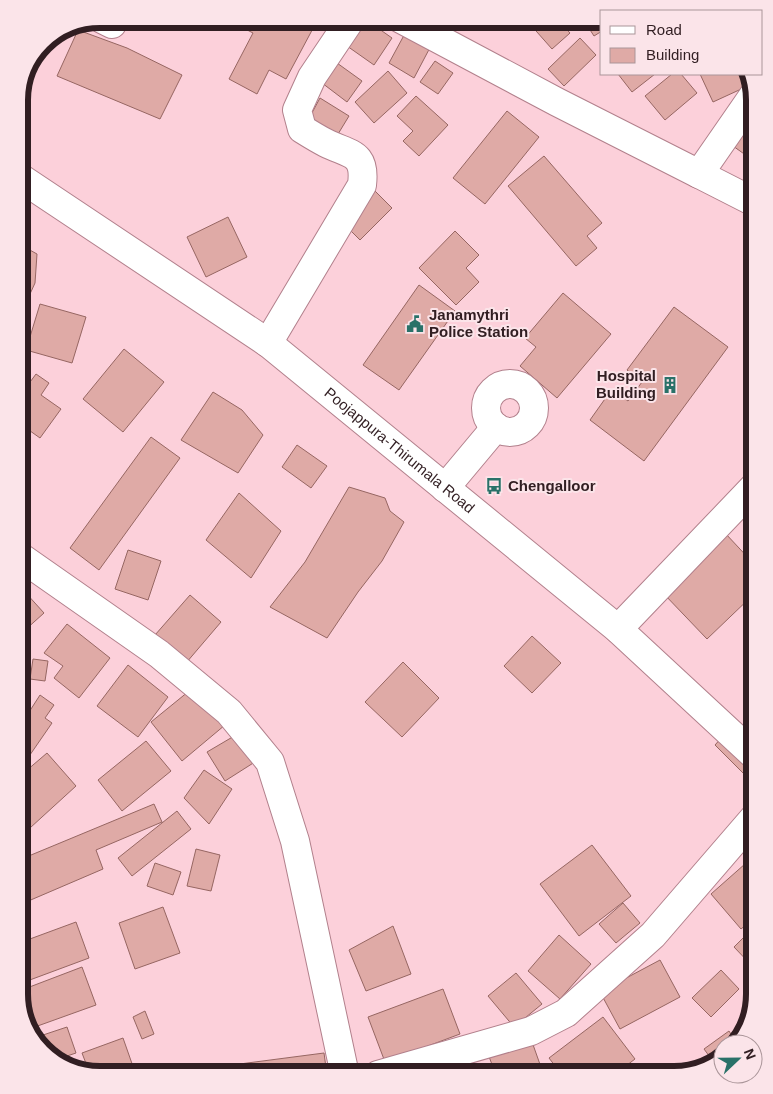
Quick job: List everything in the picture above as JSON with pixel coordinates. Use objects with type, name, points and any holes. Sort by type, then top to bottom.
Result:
[{"type":"street","points":[[268,343],[362,185],[363,172],[360,162],[351,152],[326,143],[302,129],[298,110],[312,77],[345,27]]},
{"type":"street","points":[[417,28],[746,198]]},
{"type":"street","points":[[699,174],[746,106]]},
{"type":"street","name":"Poojappura-Thirumala Road","points":[[28,183],[268,343],[618,629],[746,748]]},
{"type":"street","points":[[445,488],[496,427]]},
{"type":"street","points":[[618,629],[746,496]]},
{"type":"street","points":[[28,562],[159,654],[187,677],[229,712],[270,762],[295,841],[343,1066]]},
{"type":"street","points":[[409,1066],[531,1031],[566,1013],[653,935],[746,827]]},
{"type":"building","points":[[242,27],[314,27],[286,79],[269,70],[257,94],[229,79],[253,33]]},
{"type":"building","points":[[359,27],[377,27],[392,38],[374,65],[347,46]]},
{"type":"building","points":[[408,28],[412,28],[434,40],[414,78],[389,63]]},
{"type":"building","points":[[533,28],[565,28],[570,33],[552,49]]},
{"type":"building","points":[[589,28],[600,28],[600,32],[594,36]]},
{"type":"building","points":[[79,30],[127,48],[182,75],[160,119],[57,76]]},
{"type":"building","points":[[580,38],[596,55],[564,86],[548,69]]},
{"type":"building","points":[[435,61],[453,73],[438,94],[420,82]]},
{"type":"building","points":[[337,63],[362,81],[347,102],[322,83]]},
{"type":"building","points":[[388,71],[407,93],[374,123],[355,102]]},
{"type":"building","points":[[619,75],[654,75],[632,92]]},
{"type":"building","points":[[671,75],[682,75],[697,93],[665,120],[645,96]]},
{"type":"building","points":[[700,75],[741,75],[744,88],[713,102]]},
{"type":"building","points":[[416,96],[448,125],[419,156],[403,141],[413,131],[397,116]]},
{"type":"building","points":[[320,98],[349,116],[335,139],[307,122]]},
{"type":"building","points":[[507,111],[539,137],[485,204],[453,178]]},
{"type":"building","points":[[746,127],[746,155],[733,146]]},
{"type":"building","points":[[544,156],[602,223],[587,236],[597,248],[576,266],[508,186]]},
{"type":"building","points":[[375,191],[392,208],[360,240],[343,223]]},
{"type":"building","points":[[228,217],[247,257],[206,277],[187,237]]},
{"type":"building","points":[[455,231],[479,255],[466,268],[479,282],[456,305],[419,268]]},
{"type":"building","points":[[28,249],[37,254],[35,283],[28,298]]},
{"type":"building","points":[[419,285],[455,311],[399,390],[363,365]]},
{"type":"building","points":[[563,293],[611,334],[557,398],[520,366],[536,347],[525,338]]},
{"type":"building","points":[[40,304],[86,317],[72,363],[28,351],[28,343]]},
{"type":"building","name":"Hospital Building","points":[[674,307],[728,347],[644,461],[590,420],[612,389],[628,401],[642,382],[627,370]]},
{"type":"building","points":[[124,349],[164,382],[123,432],[83,399]]},
{"type":"building","points":[[36,374],[49,383],[41,395],[61,409],[40,438],[28,429],[28,385]]},
{"type":"building","points":[[213,392],[242,410],[263,435],[238,473],[181,440]]},
{"type":"building","points":[[151,437],[180,458],[99,570],[70,548]]},
{"type":"building","points":[[297,445],[327,466],[311,488],[282,467]]},
{"type":"building","points":[[349,487],[385,498],[390,511],[404,522],[382,561],[358,592],[327,638],[270,607],[305,562]]},
{"type":"building","points":[[239,493],[281,531],[251,578],[206,540]]},
{"type":"building","points":[[725,533],[746,555],[746,602],[707,639],[663,593]]},
{"type":"building","points":[[128,550],[161,561],[148,600],[115,589]]},
{"type":"building","points":[[28,595],[44,613],[28,627]]},
{"type":"building","points":[[190,595],[221,622],[186,663],[155,635]]},
{"type":"building","points":[[67,624],[110,658],[79,698],[54,678],[63,666],[44,653]]},
{"type":"building","points":[[532,636],[561,663],[532,693],[504,666]]},
{"type":"building","points":[[33,659],[48,661],[45,681],[30,679]]},
{"type":"building","points":[[403,662],[439,698],[402,737],[365,702]]},
{"type":"building","points":[[128,665],[168,697],[138,737],[97,706]]},
{"type":"building","points":[[194,687],[225,725],[182,761],[151,722]]},
{"type":"building","points":[[40,695],[54,705],[45,718],[52,723],[28,758],[28,714]]},
{"type":"building","points":[[241,732],[258,760],[225,781],[207,752]]},
{"type":"building","points":[[723,736],[746,759],[746,772],[744,774],[715,745]]},
{"type":"building","points":[[146,741],[171,771],[122,811],[98,780]]},
{"type":"building","points":[[47,753],[76,786],[28,830],[29,788],[28,769]]},
{"type":"building","points":[[204,770],[232,789],[209,824],[184,798]]},
{"type":"building","points":[[154,804],[162,822],[96,850],[103,869],[28,901],[28,856]]},
{"type":"building","points":[[177,811],[191,829],[132,876],[118,858]]},
{"type":"building","points":[[592,845],[631,896],[579,936],[540,884]]},
{"type":"building","points":[[196,849],[220,855],[211,891],[187,886]]},
{"type":"building","points":[[155,863],[181,872],[173,895],[147,886]]},
{"type":"building","points":[[746,863],[746,925],[741,929],[711,894]]},
{"type":"building","points":[[623,903],[640,923],[616,943],[599,924]]},
{"type":"building","points":[[163,907],[180,953],[135,969],[119,923]]},
{"type":"building","points":[[76,922],[89,958],[28,981],[28,940]]},
{"type":"building","points":[[393,926],[411,974],[366,991],[349,950]]},
{"type":"building","points":[[559,935],[591,964],[560,999],[528,971]]},
{"type":"building","points":[[746,935],[746,960],[734,947]]},
{"type":"building","points":[[660,960],[680,997],[620,1029],[600,992]]},
{"type":"building","points":[[82,967],[96,1005],[35,1027],[28,1004],[28,988]]},
{"type":"building","points":[[721,970],[739,989],[711,1017],[692,998]]},
{"type":"building","points":[[516,973],[542,1004],[514,1027],[488,996]]},
{"type":"building","points":[[443,989],[460,1034],[385,1062],[368,1017]]},
{"type":"building","points":[[145,1011],[154,1034],[142,1039],[133,1017]]},
{"type":"building","points":[[603,1017],[635,1059],[626,1066],[555,1066],[549,1058]]},
{"type":"building","points":[[67,1027],[76,1053],[63,1057],[40,1036]]},
{"type":"building","points":[[123,1038],[133,1066],[87,1065],[82,1053]]},
{"type":"building","points":[[531,1039],[541,1066],[493,1066],[488,1054]]},
{"type":"building","points":[[713,1043],[713,1055],[710,1057],[704,1049]]},
{"type":"building","points":[[324,1053],[326,1066],[224,1066]]},
{"type":"building","points":[[453,1061],[455,1066],[442,1066]]},
{"type":"place","name":"Janamythri Police Station","points":[[415,324]]},
{"type":"place","name":"Hospital Building","points":[[670,385]]},
{"type":"place","name":"Chengalloor","points":[[494,486]]}]
